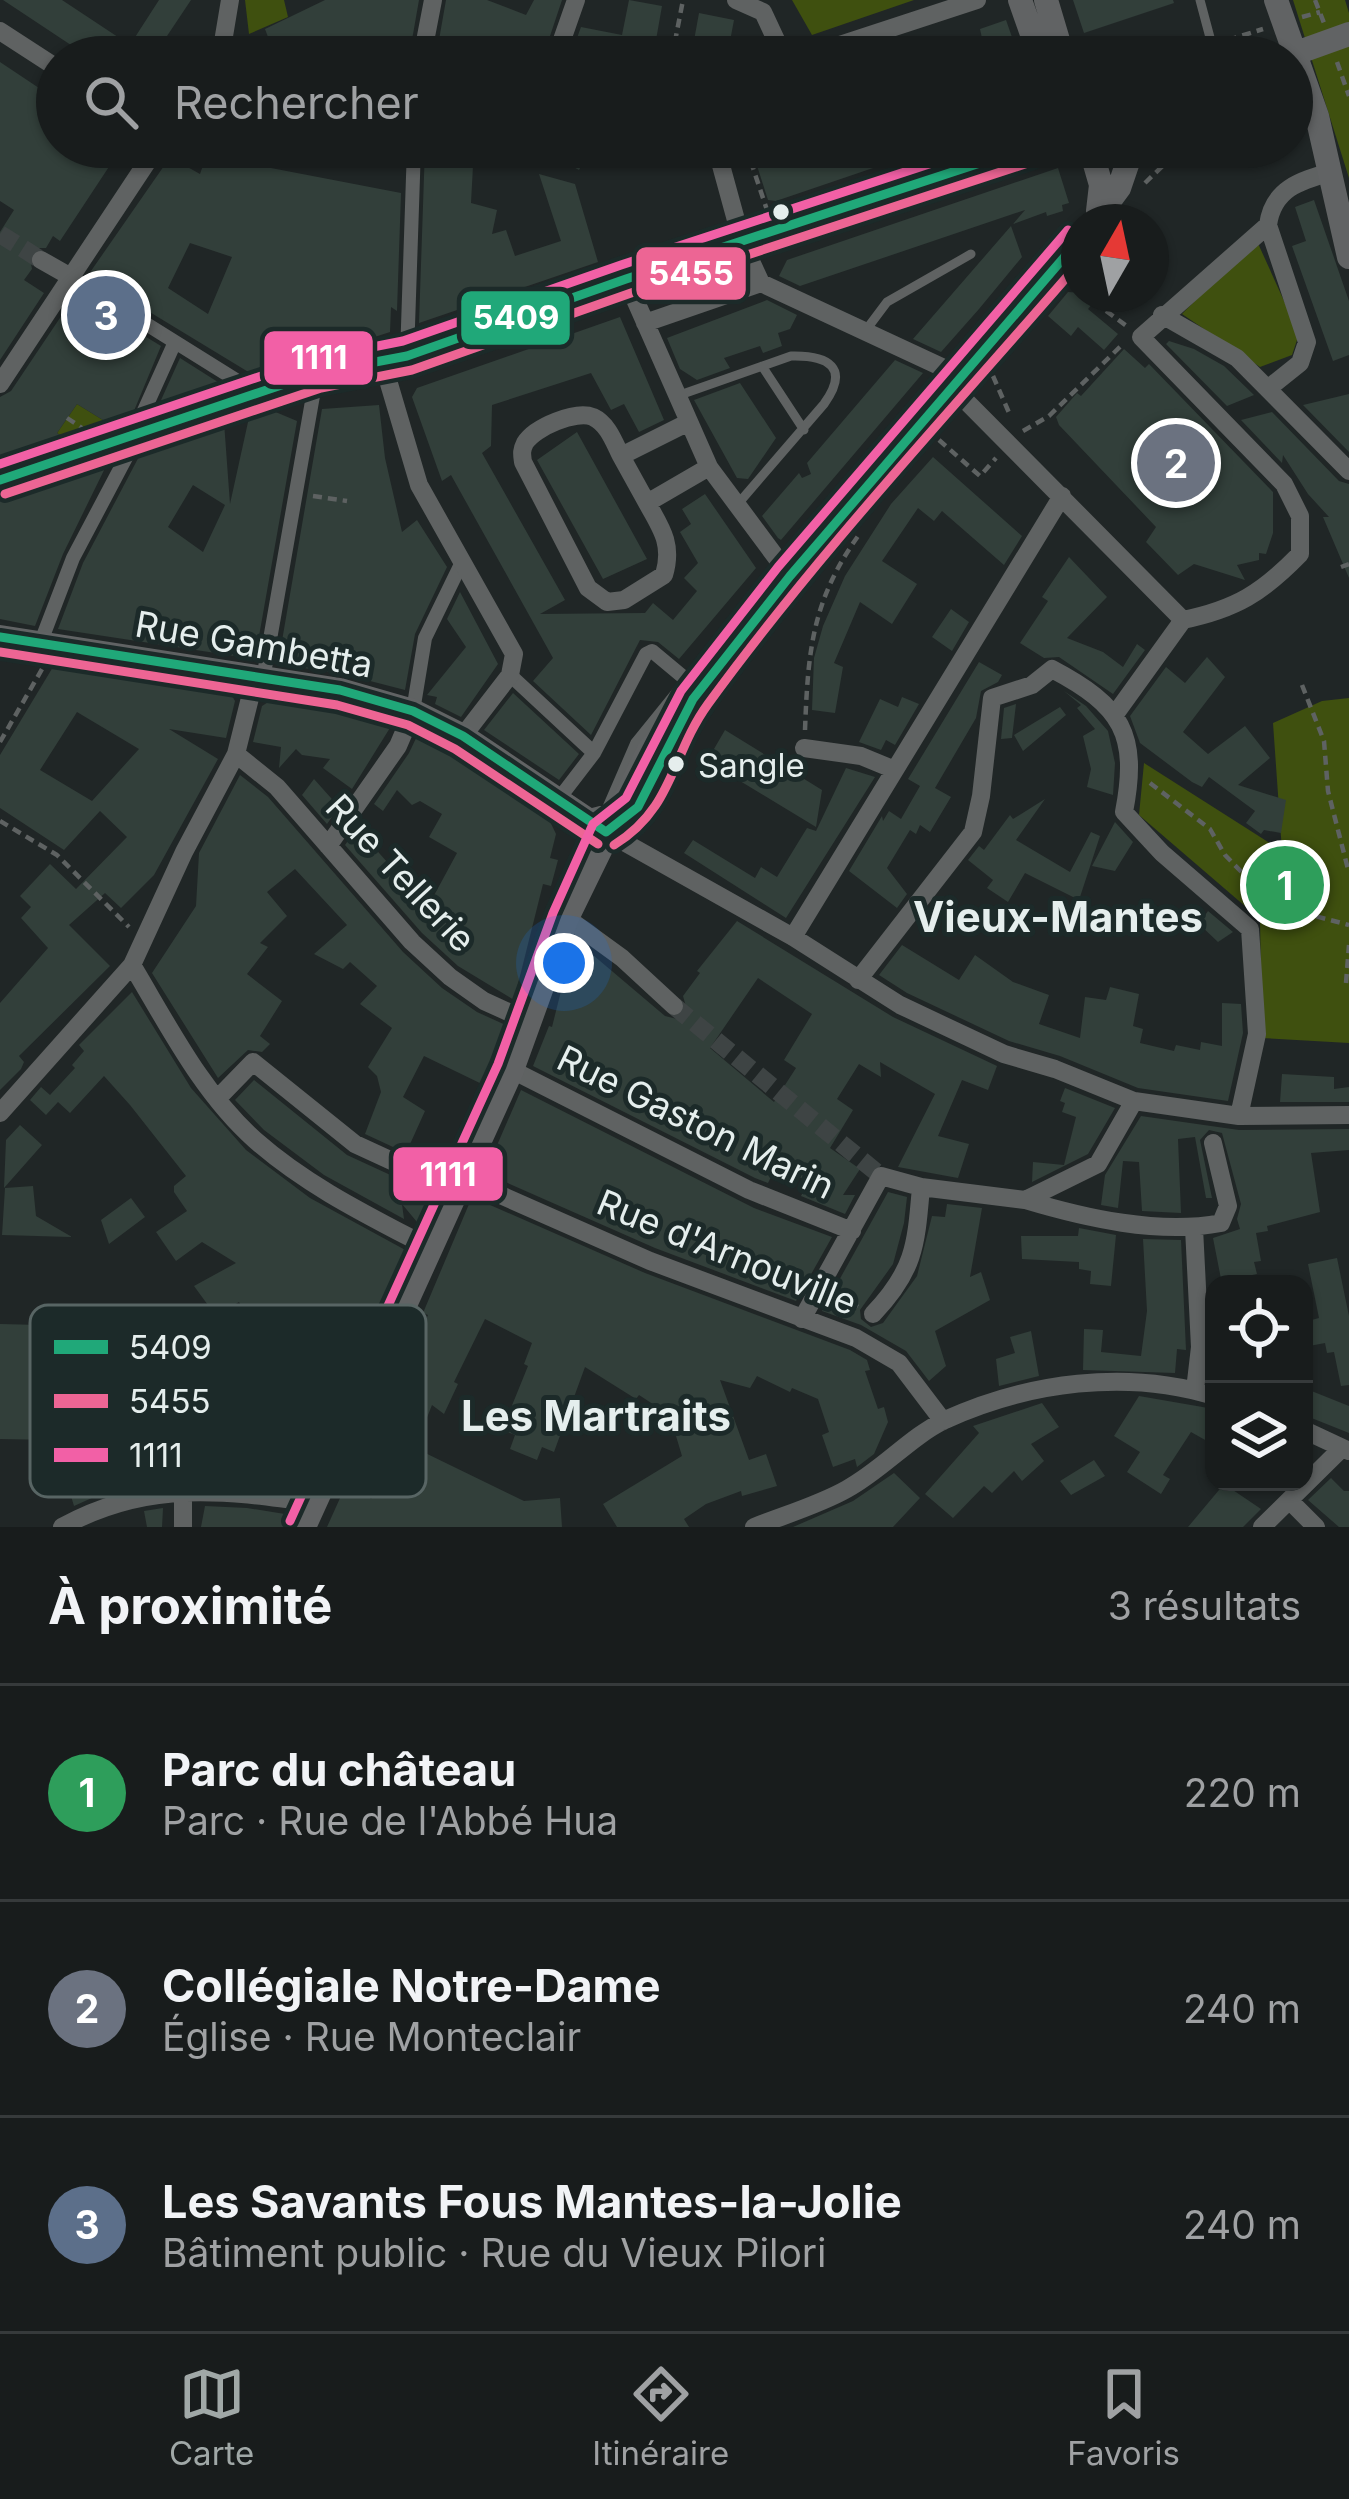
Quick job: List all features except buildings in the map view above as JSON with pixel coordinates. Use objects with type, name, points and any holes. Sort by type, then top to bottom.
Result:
[{"type":"main road","points":[[1020,0],[1033,36]]},
{"type":"main road","points":[[1046,0],[1057,36]]},
{"type":"main road","points":[[1313,47],[1349,34]]},
{"type":"main road","points":[[1313,107],[1349,257]]},
{"type":"main road","points":[[0,480],[317,374],[395,358],[965,168]]},
{"type":"main road","points":[[1096,168],[1101,185],[1098,204]]},
{"type":"main road","points":[[1107,204],[1127,168]]},
{"type":"main road","points":[[404,1305],[512,1070],[567,917],[650,748],[680,720],[790,576],[1061,261]]},
{"type":"main road","name":"Rue Gambetta","points":[[0,637],[340,690],[413,710],[463,736],[606,832]]},
{"type":"street","points":[[426,36],[433,0]]},
{"type":"street","points":[[563,36],[576,0]]},
{"type":"street","points":[[736,0],[763,12],[774,36]]},
{"type":"street","points":[[867,36],[977,0]]},
{"type":"street","points":[[223,4],[224,36]]},
{"type":"street","points":[[0,31],[36,54]]},
{"type":"street","points":[[0,384],[143,168]]},
{"type":"street","points":[[412,168],[395,358],[419,485],[514,654],[510,675],[463,736]]},
{"type":"street","points":[[722,168],[742,242],[761,283],[866,330],[958,383],[1009,443],[1183,620]]},
{"type":"street","points":[[1116,713],[1183,620],[1243,603],[1300,554],[1300,516],[1284,484],[1132,340],[1268,225],[1276,198],[1286,189],[1331,172]]},
{"type":"street","points":[[1268,225],[1307,342],[1300,363],[1270,387]]},
{"type":"street","points":[[41,260],[257,393]]},
{"type":"street","points":[[626,279],[709,467],[790,576]]},
{"type":"street","points":[[645,323],[761,283]]},
{"type":"street","points":[[1162,315],[1238,358],[1349,471]]},
{"type":"street","points":[[48,645],[73,558],[139,433],[143,413],[175,342]]},
{"type":"street","points":[[0,1113],[132,965],[182,854],[236,754],[259,678],[317,374]]},
{"type":"street","points":[[575,414],[590,416],[604,424],[647,502],[668,539],[670,556],[664,575],[624,599],[607,602],[588,588],[523,462],[527,439],[575,414]]},
{"type":"street","points":[[621,456],[687,423]]},
{"type":"street","points":[[647,502],[709,467]]},
{"type":"street","points":[[793,937],[1062,496]]},
{"type":"street","points":[[328,846],[398,746],[413,710],[424,638],[462,562]]},
{"type":"street","points":[[652,651],[688,681],[638,744],[608,811],[589,816],[561,796],[594,753],[646,654],[652,651]]},
{"type":"street","points":[[858,980],[973,832],[992,698],[1032,686],[1052,669],[1093,692],[1116,713],[1131,749],[1124,812],[1162,853],[1250,929],[1257,1034],[1239,1116]]},
{"type":"street","points":[[510,675],[594,753]]},
{"type":"street","points":[[804,748],[861,756],[895,770]]},
{"type":"street","name":"Rue Tellerie","points":[[236,754],[277,787],[412,942],[450,977],[484,1001],[528,1021]]},
{"type":"street","points":[[606,832],[793,937],[858,980],[975,1042],[1134,1101],[1239,1116],[1349,1115]]},
{"type":"street","points":[[567,917],[622,958],[674,1006]]},
{"type":"street","points":[[132,965],[217,1099],[254,1140],[327,1193],[430,1248]]},
{"type":"street","name":"Rue d'Arnouville","points":[[217,1099],[253,1063],[355,1144],[856,1338],[899,1364],[943,1421]]},
{"type":"street","name":"Rue Gaston Marin","points":[[512,1070],[749,1190],[852,1232]]},
{"type":"street","points":[[1025,1200],[1098,1164],[1134,1101]]},
{"type":"street","points":[[802,1318],[881,1176],[1025,1200],[1074,1215],[1194,1228],[1221,1223],[1228,1206],[1213,1143]]},
{"type":"street","points":[[873,1314],[899,1287],[916,1252],[921,1186]]},
{"type":"street","points":[[754,1527],[847,1489],[943,1421],[1065,1384],[1123,1382],[1204,1393],[1194,1228]]},
{"type":"street","points":[[1262,1527],[1346,1449],[1313,1434]]},
{"type":"street","points":[[62,1527],[98,1507],[148,1497]]},
{"type":"street","points":[[255,1497],[309,1515]]},
{"type":"street","points":[[1290,1501],[1316,1527]]},
{"type":"lane","points":[[1200,0],[1210,36]]},
{"type":"lane","points":[[866,330],[887,302],[971,254]]},
{"type":"lane","points":[[675,396],[791,356],[811,355],[836,372],[837,386],[737,506]]},
{"type":"lane","points":[[762,366],[804,430]]},
{"type":"path","points":[[676,36],[683,0]]},
{"type":"path","points":[[1315,0],[1320,12]]},
{"type":"path","points":[[1230,36],[1280,11]]},
{"type":"path","points":[[753,168],[774,231]]},
{"type":"path","points":[[991,372],[1018,433],[1049,416],[1132,340],[1104,312]]},
{"type":"path","points":[[927,452],[938,439],[980,476],[1009,443]]},
{"type":"path","points":[[296,493],[346,501]]},
{"type":"path","points":[[804,748],[808,658],[818,609],[864,527]]},
{"type":"path","points":[[0,742],[48,645]]},
{"type":"path","points":[[1302,685],[1324,741],[1328,791],[1349,873]]},
{"type":"path","points":[[1132,771],[1210,829],[1225,855],[1259,890],[1286,886],[1315,916],[1349,925]]},
{"type":"path","points":[[0,821],[57,855],[143,942]]},
{"type":"path","points":[[1346,983],[1349,945]]},
{"type":"path","points":[[821,1286],[873,1314]]},
{"type":"green space","points":[[245,0],[284,0],[288,17],[249,34]]},
{"type":"green space","points":[[792,0],[914,0],[812,35]]},
{"type":"green space","points":[[1293,0],[1345,0],[1349,13],[1349,178],[1313,64],[1313,36],[1304,36]]},
{"type":"green space","points":[[1256,239],[1299,334],[1292,355],[1260,367],[1182,314]]},
{"type":"green space","points":[[77,404],[111,425],[66,440],[57,433]]},
{"type":"green space","points":[[1349,698],[1349,1043],[1262,1038],[1260,919],[1139,815],[1144,763],[1282,851],[1273,723],[1322,701]]},
{"type":"tunnel","points":[[0,234],[41,260]]},
{"type":"tunnel","points":[[674,1006],[881,1176]]},
{"type":"transit line","name":"1111","points":[[0,464],[312,359],[403,341],[917,168]]},
{"type":"transit line","name":"5409","points":[[0,480],[317,373],[407,356],[965,168]]},
{"type":"transit line","name":"5455","points":[[5,494],[321,388],[412,370],[1013,168]]},
{"type":"transit line","name":"1111","points":[[388,1305],[498,1064],[553,913],[593,824],[626,798],[681,691],[778,567],[1061,238]]},
{"type":"transit line","name":"5409","points":[[606,832],[638,807],[693,699],[790,576],[1061,261]]},
{"type":"transit line","name":"5455","points":[[614,845],[649,815],[696,723],[751,646],[1061,284]]},
{"type":"transit line","name":"5409","points":[[0,637],[340,690],[413,711],[463,736],[606,832]]},
{"type":"transit line","name":"5455","points":[[0,652],[337,705],[408,725],[455,749],[598,844]]},
{"type":"transit line","name":"1111","points":[[290,1521],[301,1497]]},
{"type":"place","name":"Les Savants Fous Mantes-la-Jolie","points":[[106,315]]},
{"type":"place","name":"Collégiale Notre-Dame","points":[[1176,463]]},
{"type":"place","name":"Sangle","points":[[676,764]]},
{"type":"place","name":"Parc du château","points":[[1285,885]]},
{"type":"district","name":"Vieux-Mantes","points":[[1058,917]]},
{"type":"district","name":"Les Martraits","points":[[596,1416]]}]
